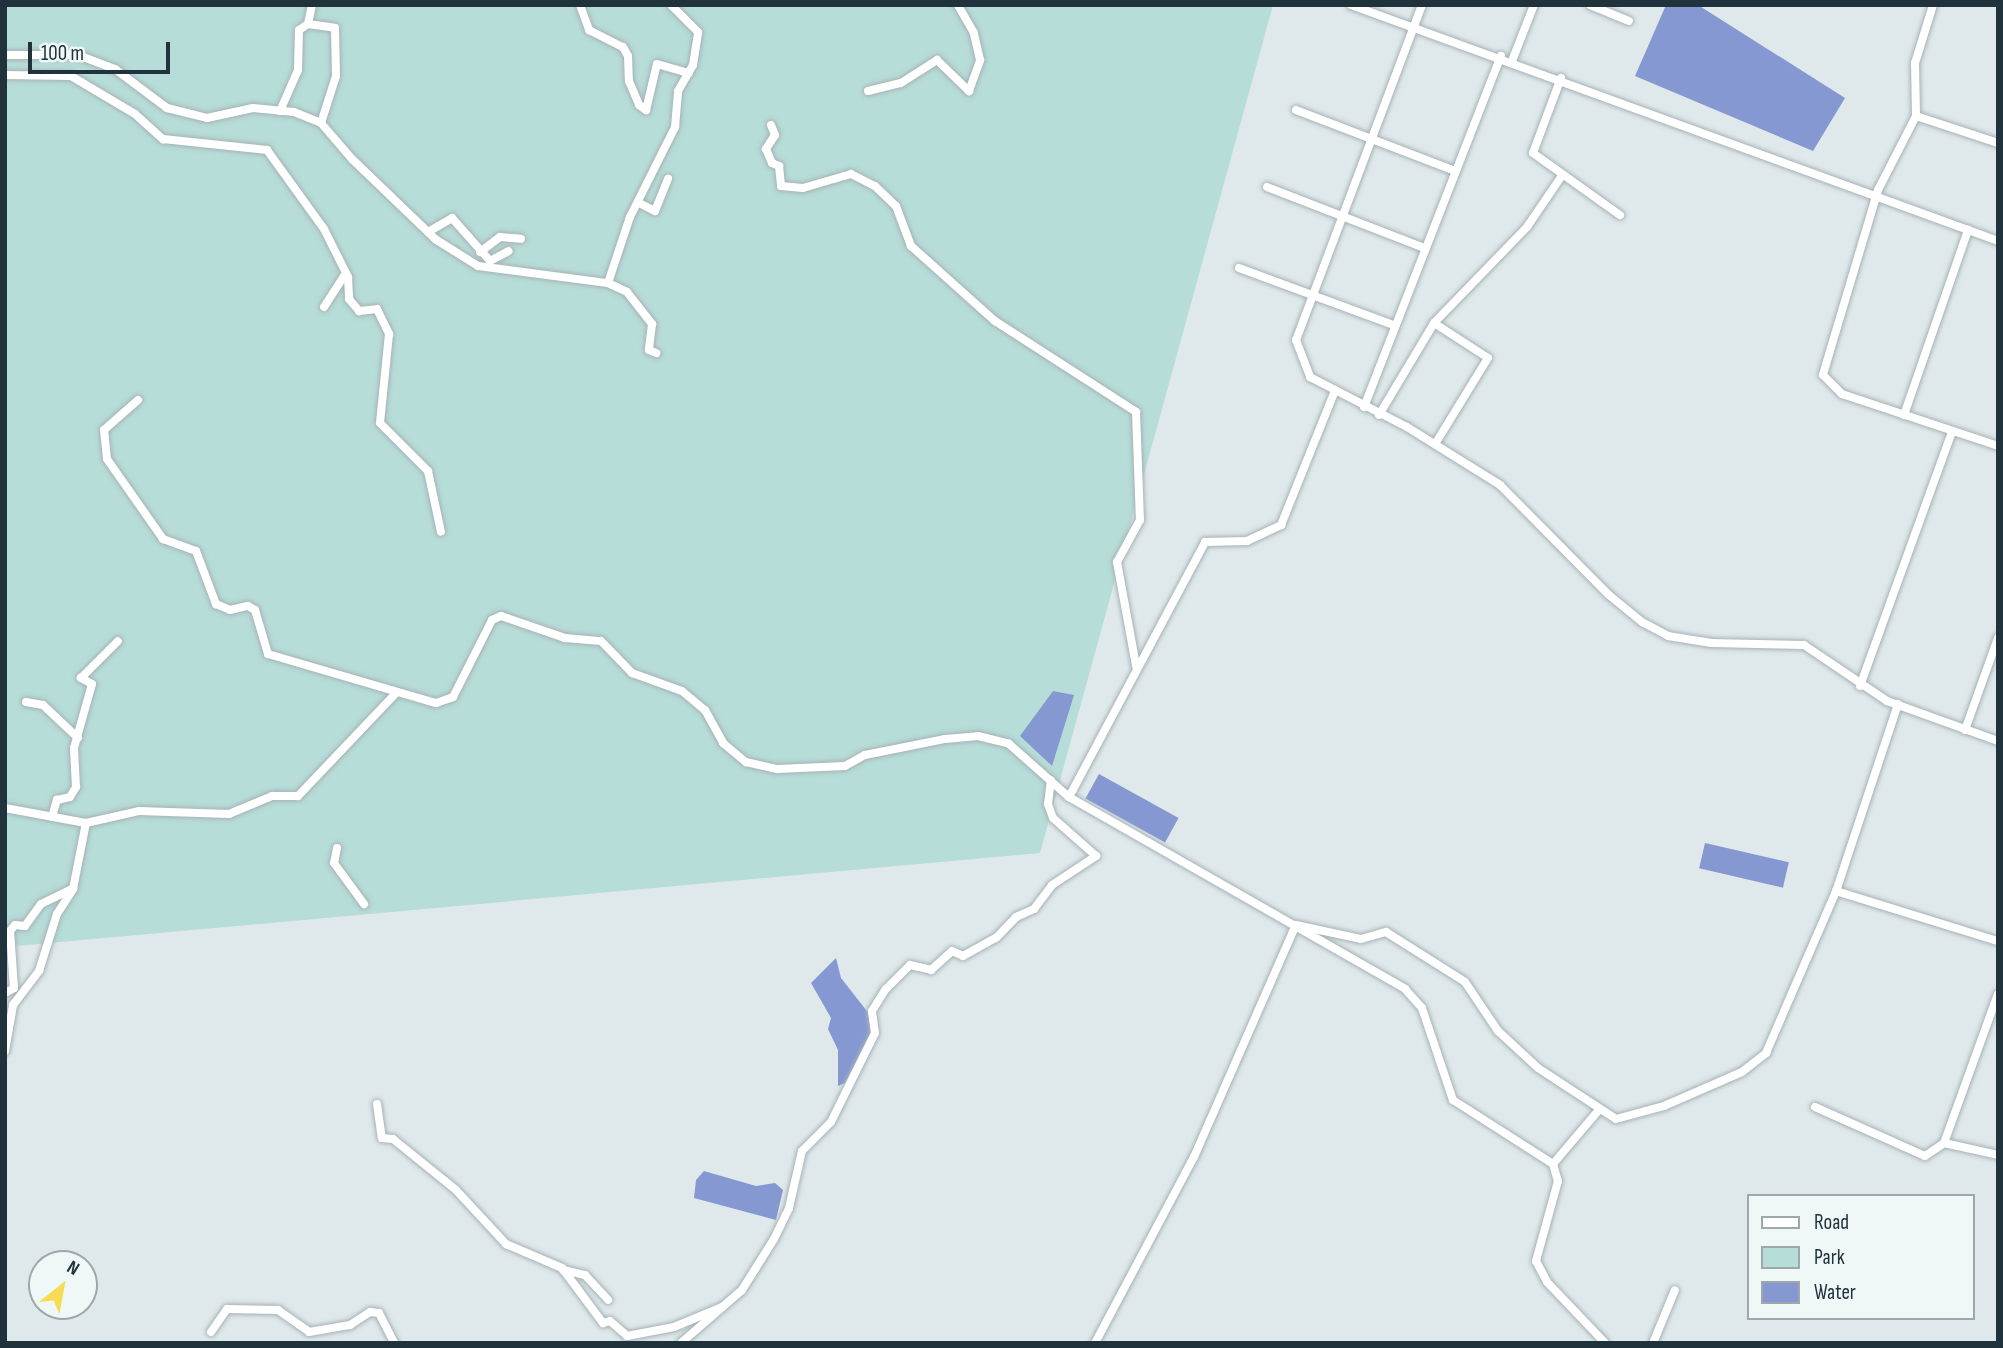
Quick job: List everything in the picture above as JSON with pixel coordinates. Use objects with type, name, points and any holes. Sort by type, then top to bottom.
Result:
[{"type":"street","points":[[309,24],[312,5]]},
{"type":"street","points":[[580,5],[589,30],[623,47],[628,56],[629,81],[639,106],[646,110],[657,64],[689,73]]},
{"type":"street","points":[[608,283],[639,204],[675,127],[678,91],[689,73],[698,32],[671,5]]},
{"type":"street","points":[[868,92],[901,83],[937,60],[969,91],[979,60],[974,33],[958,5]]},
{"type":"street","points":[[1351,5],[1501,56],[1998,241]]},
{"type":"street","points":[[1422,5],[1296,340],[1300,362],[1310,377],[1334,393],[1435,444],[1500,485],[1609,596],[1642,622],[1668,636],[1711,643],[1804,646],[1860,686],[1898,704],[1998,741]]},
{"type":"street","points":[[1512,61],[1534,5]]},
{"type":"street","points":[[1590,5],[1629,21]]},
{"type":"street","points":[[1933,5],[1915,63],[1916,116],[1877,196],[1823,375],[1842,394],[1998,446]]},
{"type":"street","points":[[280,111],[298,70],[299,30],[309,24],[335,28],[336,76],[321,123]]},
{"type":"street","points":[[5,55],[78,55],[115,69],[159,104],[207,118],[253,108],[280,111],[321,123],[428,232],[478,266],[608,283],[627,292],[652,324],[649,350],[656,353]]},
{"type":"street","points":[[1364,407],[1501,56]]},
{"type":"street","points":[[5,75],[71,76],[135,114],[163,139],[267,150],[324,229],[345,272],[349,299],[359,312],[377,309],[389,334],[380,423],[428,471],[441,532]]},
{"type":"street","points":[[1561,78],[1533,153],[1561,177],[1620,215]]},
{"type":"street","points":[[1296,110],[1452,170]]},
{"type":"street","points":[[1916,116],[1998,143]]},
{"type":"street","points":[[771,125],[774,139],[766,149],[779,166],[780,186],[803,188],[851,174],[875,186],[896,206],[911,246],[995,321],[1136,412],[1140,520],[1117,562],[1136,666]]},
{"type":"street","points":[[1378,415],[1434,323],[1527,227],[1561,177]]},
{"type":"street","points":[[639,204],[655,211],[668,179]]},
{"type":"street","points":[[1267,187],[1422,247]]},
{"type":"street","points":[[428,232],[452,218],[480,252],[491,261],[509,251]]},
{"type":"street","points":[[1904,415],[1969,230]]},
{"type":"street","points":[[480,252],[500,237],[522,239]]},
{"type":"street","points":[[1239,268],[1390,324]]},
{"type":"street","points":[[324,307],[345,272]]},
{"type":"street","points":[[1434,323],[1488,358],[1435,444]]},
{"type":"street","points":[[1069,797],[1136,666],[1205,541],[1247,541],[1281,525],[1334,393]]},
{"type":"street","points":[[138,400],[104,430],[107,459],[163,539],[196,551],[216,604],[230,610],[247,606],[255,610],[268,654],[436,703],[453,696],[492,620],[501,616],[565,638],[601,641],[632,673],[682,691],[705,710],[723,743],[746,762],[777,769],[845,766],[864,755],[978,736],[1009,744],[1069,797],[1405,989],[1422,1008],[1453,1100],[1553,1164],[1558,1181],[1536,1261],[1547,1282],[1605,1343]]},
{"type":"street","points":[[1860,686],[1952,432]]},
{"type":"street","points":[[1965,730],[1998,638]]},
{"type":"street","points":[[52,817],[57,800],[70,797],[76,787],[73,766],[92,684],[81,678],[118,641]]},
{"type":"street","points":[[5,808],[86,823],[139,811],[229,814],[272,796],[298,796],[396,693]]},
{"type":"street","points":[[26,702],[43,705],[78,738]]},
{"type":"street","points":[[1296,925],[1361,939],[1386,932],[1465,982],[1498,1031],[1598,1111],[1616,1119],[1664,1105],[1742,1072],[1766,1053],[1836,891],[1898,704]]},
{"type":"street","points":[[681,1343],[728,1304],[774,1238],[789,1208],[802,1152],[831,1122],[875,1032],[872,1011],[886,989],[910,965],[931,970],[952,951],[963,956],[996,937],[1016,917],[1034,909],[1052,885],[1096,856],[1054,818],[1048,804],[1051,779]]},
{"type":"street","points":[[5,1051],[13,1005],[39,971],[57,914],[73,889],[86,823]]},
{"type":"street","points":[[337,848],[334,863],[363,904]]},
{"type":"street","points":[[5,993],[14,988],[10,931],[15,925],[25,926],[41,904],[73,889]]},
{"type":"street","points":[[1836,891],[1998,942]]},
{"type":"street","points":[[1095,1343],[1194,1157],[1296,925]]},
{"type":"street","points":[[1815,1107],[1924,1156],[1944,1143],[1998,994]]},
{"type":"street","points":[[5,1012],[10,1028]]},
{"type":"street","points":[[377,1104],[382,1138],[393,1139],[456,1190],[506,1244],[563,1270],[585,1275],[608,1300]]},
{"type":"street","points":[[1553,1164],[1598,1111]]},
{"type":"street","points":[[1944,1143],[1998,1155]]},
{"type":"street","points":[[563,1270],[603,1323],[610,1321],[627,1336],[674,1326],[728,1304]]},
{"type":"street","points":[[1653,1343],[1675,1290]]},
{"type":"street","points":[[211,1332],[227,1309],[278,1310],[309,1332],[350,1325],[370,1312],[379,1313],[394,1343]]},
{"type":"green space","points":[[5,5],[1273,5],[1040,853],[5,947]]},
{"type":"water","points":[[1666,5],[1698,5],[1845,98],[1813,151],[1635,76]]},
{"type":"water","points":[[1053,691],[1074,695],[1052,766],[1020,736]]},
{"type":"water","points":[[1099,774],[1179,818],[1165,843],[1085,798]]},
{"type":"water","points":[[1705,843],[1789,862],[1783,888],[1699,868]]},
{"type":"water","points":[[836,958],[841,978],[870,1015],[872,1030],[845,1083],[838,1086],[838,1050],[828,1029],[831,1018],[811,983]]},
{"type":"water","points":[[704,1171],[756,1186],[775,1183],[783,1190],[776,1220],[694,1198],[696,1180]]}]
